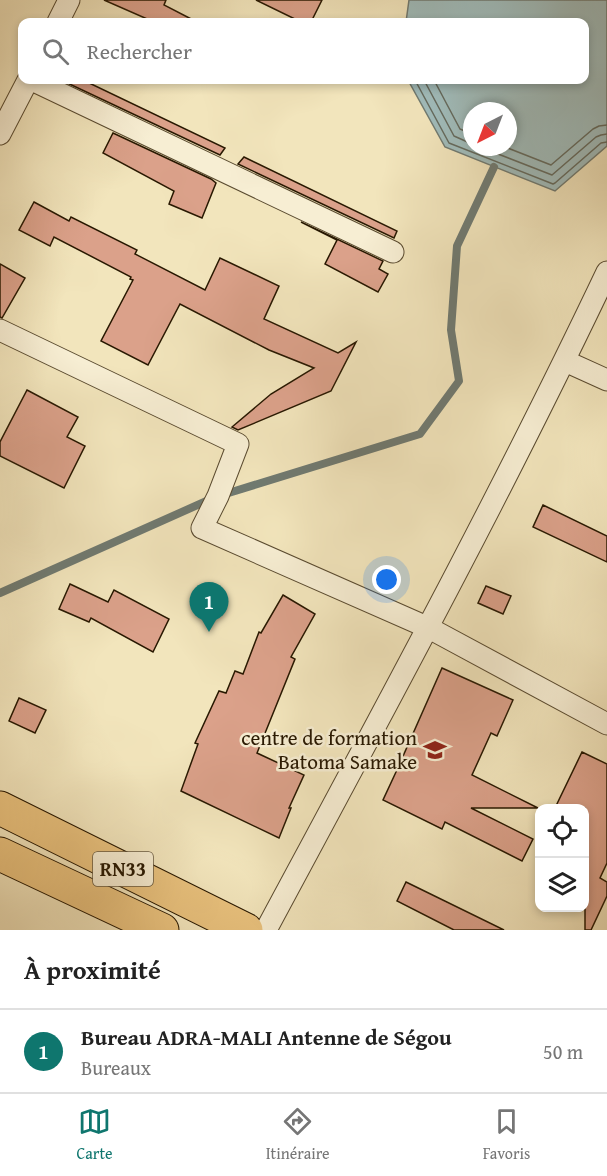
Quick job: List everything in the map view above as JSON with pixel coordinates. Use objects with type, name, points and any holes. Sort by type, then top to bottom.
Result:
[{"type":"main road","name":"RN33","points":[[0,808],[246,930]]},
{"type":"main road","name":"RN33","points":[[0,854],[162,930]]},
{"type":"street","points":[[60,18],[69,0]]},
{"type":"street","points":[[0,134],[28,84]]},
{"type":"street","points":[[38,84],[393,252]]},
{"type":"street","points":[[266,930],[429,628],[565,361],[607,272]]},
{"type":"street","points":[[0,330],[238,444],[218,496],[202,528],[429,628],[607,724]]},
{"type":"street","points":[[565,361],[607,380]]},
{"type":"water","points":[[409,0],[607,0],[607,146],[555,191],[468,156],[517,156],[517,102],[463,102],[463,154],[445,147],[410,84],[589,84],[589,18],[407,18]]},
{"type":"building","points":[[104,0],[166,0],[164,5],[189,18],[145,18]]},
{"type":"building","points":[[256,0],[322,0],[313,18],[293,18]]},
{"type":"building","points":[[69,84],[91,84],[225,148],[220,155]]},
{"type":"building","points":[[113,133],[216,183],[202,218],[169,204],[174,191],[103,153]]},
{"type":"building","points":[[244,157],[397,231],[394,238],[238,164]]},
{"type":"building","points":[[34,202],[69,221],[71,217],[137,250],[135,254],[205,290],[220,258],[279,286],[264,319],[338,353],[356,342],[331,391],[238,430],[232,427],[271,394],[314,368],[269,350],[180,304],[148,365],[101,341],[133,280],[54,237],[50,246],[19,230]]},
{"type":"building","points":[[301,222],[383,261],[379,269],[388,274],[378,292],[325,264],[337,240]]},
{"type":"building","points":[[0,264],[25,278],[2,318],[0,317]]},
{"type":"building","points":[[27,390],[78,417],[67,437],[85,446],[64,488],[0,456],[0,442]]},
{"type":"building","points":[[543,505],[607,536],[607,562],[533,527]]},
{"type":"building","points":[[70,584],[108,602],[114,590],[169,619],[153,652],[91,618],[89,622],[59,609]]},
{"type":"building","points":[[486,586],[511,596],[503,614],[478,603]]},
{"type":"building","points":[[283,595],[315,614],[291,657],[295,659],[257,753],[304,775],[279,838],[181,791],[198,744],[195,743],[219,691],[226,693],[235,671],[243,674],[259,632],[261,633]]},
{"type":"building","points":[[442,668],[513,700],[497,736],[491,733],[472,775],[535,808],[471,808],[533,839],[522,861],[445,822],[442,829],[383,800]]},
{"type":"building","points":[[19,698],[46,710],[35,733],[9,721]]},
{"type":"building","points":[[582,752],[607,764],[607,863],[600,878],[607,882],[607,896],[591,930],[585,930],[585,912],[589,912],[589,804],[557,804]]},
{"type":"building","points":[[406,882],[504,930],[454,930],[397,901]]},
{"type":"waterway","points":[[222,495],[420,434],[459,381],[451,330],[457,246],[494,167]]},
{"type":"waterway","points":[[0,593],[211,499]]},
{"type":"place","name":"Bureau ADRA-MALI Antenne de Ségou","points":[[209,632]]},
{"type":"place","name":"centre de formation Batoma Samake","points":[[435,750]]}]
